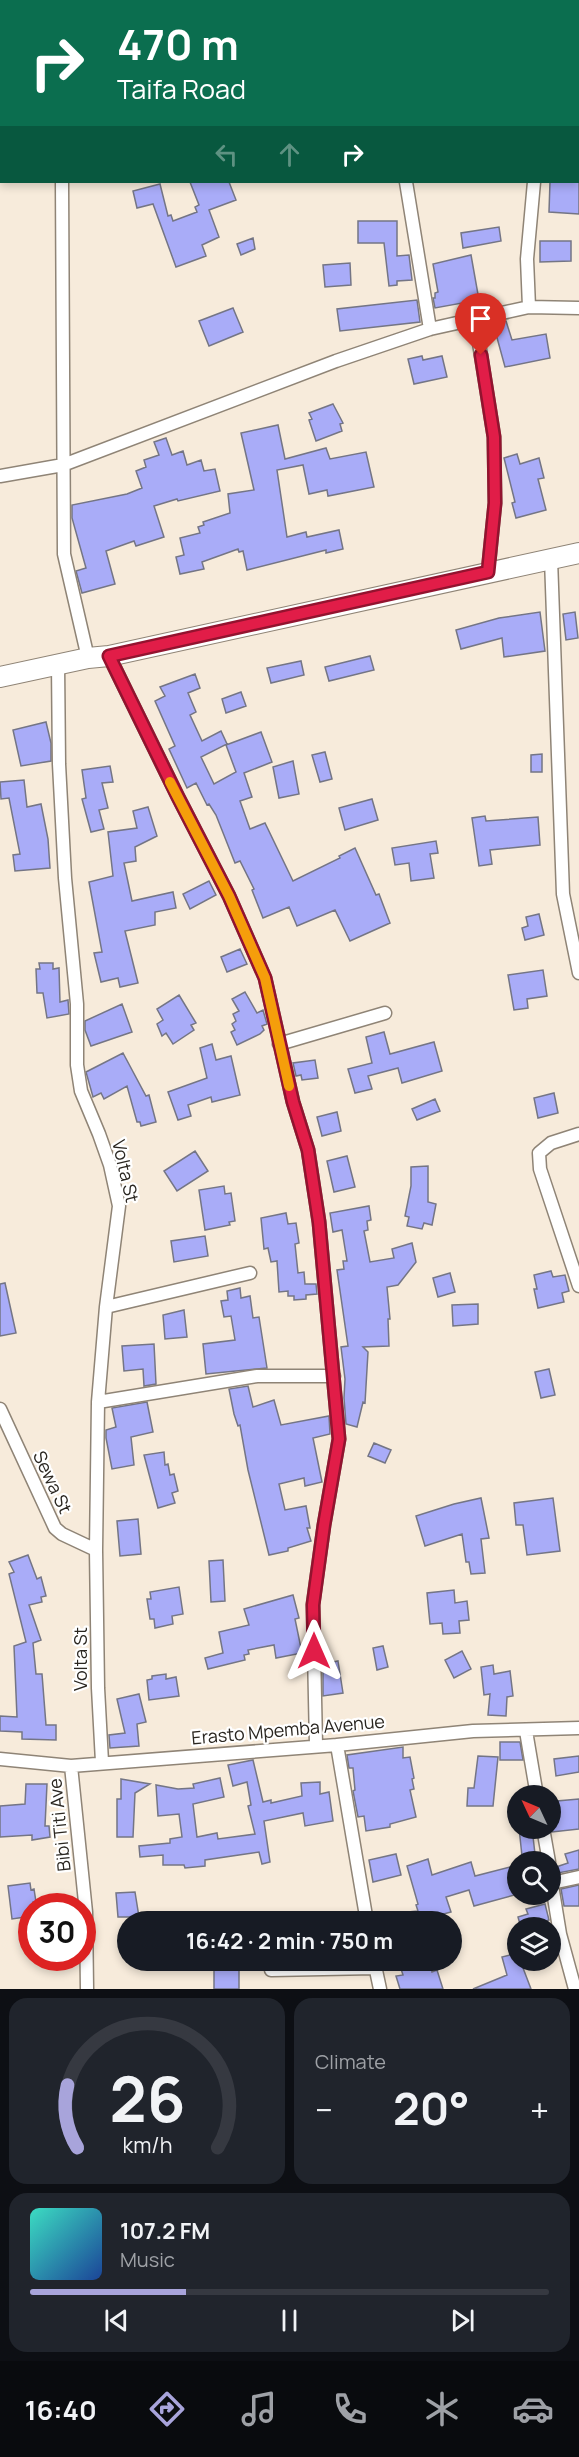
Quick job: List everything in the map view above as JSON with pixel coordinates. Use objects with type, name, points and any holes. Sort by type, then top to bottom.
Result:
[{"type":"highway","points":[[0,676],[88,658],[109,656],[579,553]]},
{"type":"street","points":[[62,183],[64,554],[88,658]]},
{"type":"street","points":[[406,183],[430,329]]},
{"type":"street","points":[[529,307],[527,259],[534,183]]},
{"type":"street","points":[[0,476],[63,465],[336,361],[430,329],[529,307],[579,308]]},
{"type":"street","points":[[475,318],[494,437],[495,503],[488,572]]},
{"type":"street","points":[[551,559],[563,894],[579,973]]},
{"type":"street","points":[[109,656],[229,896],[265,978],[279,1044],[308,1150],[319,1222],[326,1318],[339,1439],[313,1605],[316,1745]]},
{"type":"street","name":"Volta St","points":[[58,664],[59,764],[65,878],[77,1004],[77,1065],[81,1092],[110,1166],[119,1206],[106,1307],[98,1402],[96,1550],[99,1596],[98,1688],[102,1762]]},
{"type":"street","points":[[279,1044],[385,1013]]},
{"type":"street","points":[[579,1134],[551,1143],[539,1153],[540,1168],[579,1286]]},
{"type":"street","points":[[106,1307],[250,1273]]},
{"type":"street","points":[[98,1402],[257,1376],[334,1376]]},
{"type":"street","name":"Sewa St","points":[[0,1409],[55,1528],[62,1534],[96,1550]]},
{"type":"street","name":"Erasto Mpemba Avenue","points":[[0,1759],[71,1766],[337,1745],[473,1731],[579,1728]]},
{"type":"street","points":[[526,1731],[535,1785]]},
{"type":"street","points":[[337,1745],[365,1911]]},
{"type":"street","name":"Bibi Titi Ave","points":[[71,1766],[86,1912],[87,1989]]},
{"type":"street","points":[[561,1878],[579,1877]]},
{"type":"street","points":[[555,1905],[560,1934],[575,1989]]},
{"type":"street","points":[[376,1971],[380,1989]]},
{"type":"building","points":[[190,183],[229,183],[236,200],[209,210],[219,237],[202,245],[206,256],[176,267],[153,204],[137,208],[133,191],[160,184],[168,216],[171,215],[173,221],[197,212],[195,207],[199,205]]},
{"type":"building","points":[[550,183],[579,183],[579,214],[549,212]]},
{"type":"building","points":[[358,221],[397,221],[397,256],[409,255],[412,280],[397,281],[397,285],[389,286],[384,243],[358,243]]},
{"type":"building","points":[[499,227],[501,241],[463,248],[461,233]]},
{"type":"building","points":[[253,238],[255,249],[241,255],[237,244]]},
{"type":"building","points":[[540,241],[571,241],[571,261],[540,262]]},
{"type":"building","points":[[471,255],[479,300],[435,308],[433,298],[438,292],[433,264]]},
{"type":"building","points":[[350,263],[351,285],[325,287],[323,265]]},
{"type":"building","points":[[417,300],[420,322],[340,331],[337,309]]},
{"type":"building","points":[[233,308],[243,332],[209,346],[199,321]]},
{"type":"building","points":[[506,321],[512,340],[546,334],[550,358],[505,367],[493,323]]},
{"type":"building","points":[[422,356],[423,360],[442,356],[447,377],[414,384],[408,359]]},
{"type":"building","points":[[333,404],[343,423],[340,424],[342,431],[316,441],[309,413]]},
{"type":"building","points":[[278,425],[285,459],[326,448],[330,459],[366,452],[374,487],[328,496],[327,490],[309,494],[303,465],[277,470],[287,537],[306,532],[307,537],[339,530],[343,549],[326,553],[326,550],[247,570],[243,551],[239,552],[238,549],[202,562],[204,569],[180,574],[176,557],[184,555],[180,538],[200,533],[198,527],[204,525],[203,522],[230,513],[228,494],[254,490],[241,433]]},
{"type":"building","points":[[166,438],[172,455],[183,451],[187,465],[201,460],[204,471],[215,469],[220,491],[154,506],[164,537],[136,546],[134,541],[106,551],[115,584],[82,593],[76,571],[86,568],[72,518],[72,505],[127,494],[142,488],[136,471],[146,467],[144,460],[159,455],[154,442]]},
{"type":"building","points":[[517,454],[520,464],[539,458],[544,478],[538,479],[546,510],[516,518],[512,503],[515,502],[504,458]]},
{"type":"building","points":[[540,612],[545,651],[504,657],[502,638],[461,649],[456,630],[499,618]]},
{"type":"building","points":[[575,612],[578,638],[566,640],[563,614]]},
{"type":"building","points":[[370,656],[374,670],[329,681],[325,667]]},
{"type":"building","points":[[301,661],[304,675],[271,683],[267,668]]},
{"type":"building","points":[[195,674],[200,688],[188,693],[196,712],[190,715],[202,741],[221,731],[227,744],[201,757],[214,784],[236,772],[226,745],[261,732],[272,762],[244,773],[252,797],[240,801],[250,829],[265,823],[293,881],[355,848],[376,895],[379,894],[390,923],[350,941],[335,910],[297,926],[289,907],[263,918],[252,890],[254,889],[240,861],[235,863],[216,815],[209,804],[207,805],[196,783],[187,788],[169,749],[175,746],[155,701],[165,696],[160,687]]},
{"type":"building","points":[[241,692],[246,706],[226,713],[222,699]]},
{"type":"building","points":[[46,722],[51,743],[51,761],[21,766],[13,730]]},
{"type":"building","points":[[325,752],[332,779],[320,782],[312,755]]},
{"type":"building","points":[[542,754],[542,772],[531,772],[531,755]]},
{"type":"building","points":[[293,761],[299,794],[279,798],[273,767]]},
{"type":"building","points":[[110,766],[113,782],[102,783],[108,808],[99,810],[104,829],[91,832],[82,799],[86,798],[82,770]]},
{"type":"building","points":[[24,780],[27,807],[41,804],[48,839],[50,868],[15,871],[13,855],[20,854],[9,798],[1,799],[0,782]]},
{"type":"building","points":[[372,799],[378,820],[345,830],[339,808]]},
{"type":"building","points":[[148,807],[157,836],[135,847],[136,861],[124,863],[132,901],[173,892],[176,908],[155,912],[155,925],[125,931],[138,983],[120,987],[118,978],[101,982],[94,953],[102,952],[89,882],[113,876],[108,832],[137,828],[133,811]]},
{"type":"building","points":[[485,816],[486,821],[538,817],[540,845],[490,850],[492,864],[479,866],[472,818]]},
{"type":"building","points":[[436,841],[438,853],[430,854],[434,878],[411,881],[409,863],[395,865],[392,848]]},
{"type":"building","points":[[209,881],[216,895],[190,909],[183,894]]},
{"type":"building","points":[[539,914],[544,935],[525,940],[522,928],[528,926],[526,917]]},
{"type":"building","points":[[240,949],[247,964],[227,972],[221,957]]},
{"type":"building","points":[[39,963],[53,963],[53,969],[59,968],[60,1002],[68,1000],[69,1014],[47,1018],[43,993],[37,993],[36,969],[40,969]]},
{"type":"building","points":[[543,970],[547,996],[527,999],[528,1008],[514,1010],[508,975]]},
{"type":"building","points":[[245,992],[257,1013],[263,1010],[267,1024],[262,1026],[264,1030],[260,1034],[237,1045],[231,1032],[235,1030],[232,1024],[236,1021],[233,1014],[239,1011],[232,999]]},
{"type":"building","points":[[179,995],[196,1023],[191,1025],[194,1030],[173,1044],[166,1033],[162,1036],[157,1024],[163,1020],[157,1009]]},
{"type":"building","points":[[122,1004],[132,1032],[91,1046],[85,1030],[85,1021]]},
{"type":"building","points":[[384,1032],[390,1054],[434,1042],[442,1071],[402,1083],[398,1068],[368,1076],[372,1089],[355,1093],[348,1069],[372,1063],[366,1037]]},
{"type":"building","points":[[212,1044],[216,1060],[231,1056],[240,1095],[212,1102],[211,1097],[188,1105],[191,1116],[178,1120],[168,1092],[207,1078],[200,1048]]},
{"type":"building","points":[[123,1053],[146,1096],[149,1095],[156,1122],[141,1126],[140,1122],[137,1122],[127,1086],[104,1099],[101,1093],[93,1097],[86,1072]]},
{"type":"building","points":[[315,1060],[318,1078],[302,1080],[301,1075],[296,1076],[293,1063]]},
{"type":"building","points":[[554,1093],[558,1113],[538,1118],[534,1098]]},
{"type":"building","points":[[435,1099],[440,1111],[417,1120],[412,1109]]},
{"type":"building","points":[[337,1112],[341,1131],[322,1136],[317,1117]]},
{"type":"building","points":[[195,1151],[208,1171],[177,1191],[164,1171]]},
{"type":"building","points":[[347,1156],[355,1187],[334,1192],[327,1161]]},
{"type":"building","points":[[428,1166],[428,1202],[436,1204],[432,1225],[424,1223],[422,1229],[407,1226],[409,1217],[405,1216],[411,1186],[411,1167]]},
{"type":"building","points":[[224,1186],[225,1194],[231,1193],[235,1221],[229,1222],[230,1225],[205,1230],[199,1190]]},
{"type":"building","points":[[369,1206],[371,1220],[367,1221],[368,1230],[364,1231],[370,1262],[394,1258],[392,1249],[412,1243],[416,1262],[398,1285],[387,1287],[390,1319],[388,1319],[389,1346],[363,1347],[368,1352],[365,1403],[363,1402],[357,1427],[346,1424],[344,1398],[345,1379],[341,1347],[348,1346],[337,1270],[344,1269],[343,1261],[347,1261],[342,1230],[333,1232],[330,1213]]},
{"type":"building","points":[[286,1213],[288,1224],[296,1223],[299,1243],[295,1244],[298,1273],[304,1272],[305,1284],[316,1284],[317,1294],[306,1295],[306,1299],[294,1300],[294,1296],[288,1296],[288,1291],[279,1292],[277,1261],[271,1262],[268,1248],[264,1249],[261,1218]]},
{"type":"building","points":[[205,1236],[208,1256],[174,1262],[171,1241]]},
{"type":"building","points":[[551,1271],[553,1277],[565,1275],[569,1291],[562,1293],[564,1302],[538,1308],[534,1275]]},
{"type":"building","points":[[450,1273],[455,1292],[438,1297],[433,1278]]},
{"type":"building","points":[[5,1283],[16,1333],[0,1336],[0,1284]]},
{"type":"building","points":[[240,1288],[241,1298],[250,1296],[253,1318],[259,1317],[267,1368],[206,1374],[203,1344],[235,1340],[231,1316],[224,1317],[221,1301],[228,1300],[227,1291]]},
{"type":"building","points":[[478,1304],[478,1324],[453,1326],[452,1305]]},
{"type":"building","points":[[184,1310],[187,1337],[165,1339],[163,1315]]},
{"type":"building","points":[[154,1344],[156,1384],[144,1386],[143,1369],[124,1371],[122,1346]]},
{"type":"building","points":[[549,1369],[555,1395],[541,1398],[535,1372]]},
{"type":"building","points":[[248,1386],[253,1407],[274,1400],[281,1425],[329,1416],[330,1434],[313,1438],[322,1482],[305,1486],[304,1478],[279,1484],[285,1510],[306,1506],[310,1528],[307,1528],[311,1541],[288,1548],[288,1551],[269,1555],[248,1470],[240,1425],[238,1426],[234,1414],[229,1389]]},
{"type":"building","points":[[147,1402],[153,1432],[131,1437],[134,1465],[112,1469],[106,1430],[116,1427],[112,1408]]},
{"type":"building","points":[[374,1443],[391,1450],[385,1463],[368,1456]]},
{"type":"building","points":[[164,1452],[165,1465],[168,1464],[170,1475],[174,1474],[178,1491],[172,1493],[175,1503],[158,1508],[144,1455]]},
{"type":"building","points":[[481,1498],[489,1538],[481,1539],[485,1573],[471,1574],[469,1562],[466,1562],[462,1534],[425,1546],[416,1516]]},
{"type":"building","points":[[553,1498],[560,1551],[527,1555],[523,1525],[516,1525],[514,1503]]},
{"type":"building","points":[[138,1519],[141,1554],[120,1556],[117,1521]]},
{"type":"building","points":[[28,1555],[37,1579],[41,1577],[46,1596],[41,1597],[42,1602],[29,1605],[41,1640],[33,1643],[36,1674],[42,1674],[46,1725],[56,1725],[56,1740],[22,1739],[22,1732],[0,1731],[0,1716],[17,1717],[14,1646],[26,1642],[9,1574],[14,1572],[9,1562]]},
{"type":"building","points":[[223,1560],[225,1601],[211,1602],[209,1561]]},
{"type":"building","points":[[179,1587],[183,1614],[172,1616],[173,1624],[155,1628],[154,1619],[150,1619],[147,1599],[151,1599],[150,1592]]},
{"type":"building","points":[[454,1590],[455,1603],[467,1601],[469,1620],[459,1621],[460,1633],[443,1634],[442,1623],[430,1624],[427,1593]]},
{"type":"building","points":[[293,1595],[299,1618],[295,1619],[302,1653],[276,1658],[274,1645],[248,1650],[249,1654],[244,1655],[245,1660],[208,1669],[205,1658],[223,1653],[219,1632],[249,1625],[244,1609]]},
{"type":"building","points":[[383,1646],[388,1667],[377,1670],[373,1648]]},
{"type":"building","points":[[462,1651],[471,1669],[454,1678],[445,1660]]},
{"type":"building","points":[[338,1661],[343,1693],[323,1696],[323,1664]]},
{"type":"building","points":[[493,1665],[494,1674],[510,1671],[513,1696],[507,1697],[506,1716],[488,1715],[490,1694],[484,1695],[481,1667]]},
{"type":"building","points":[[166,1674],[166,1679],[176,1677],[179,1696],[149,1700],[147,1680],[152,1679],[152,1676]]},
{"type":"building","points":[[139,1694],[146,1722],[137,1724],[139,1746],[110,1748],[109,1735],[125,1733],[117,1699]]},
{"type":"building","points":[[500,1742],[520,1742],[523,1760],[500,1760]]},
{"type":"building","points":[[403,1747],[403,1758],[410,1757],[414,1778],[412,1779],[414,1789],[410,1790],[416,1817],[390,1824],[390,1827],[366,1831],[364,1816],[358,1817],[353,1791],[355,1790],[353,1768],[349,1768],[347,1755]]},
{"type":"building","points":[[478,1756],[498,1757],[493,1806],[467,1806],[468,1788],[474,1788]]},
{"type":"building","points":[[579,1756],[579,1772],[556,1776],[554,1759]]},
{"type":"building","points":[[253,1760],[263,1802],[271,1800],[271,1803],[302,1796],[301,1783],[320,1782],[320,1794],[329,1792],[333,1821],[305,1826],[303,1813],[264,1821],[270,1862],[262,1864],[259,1852],[205,1860],[205,1866],[185,1868],[184,1865],[163,1865],[163,1855],[140,1857],[139,1846],[170,1843],[170,1839],[182,1837],[179,1814],[158,1816],[156,1785],[178,1789],[194,1788],[193,1784],[220,1778],[224,1797],[193,1804],[197,1837],[217,1833],[218,1839],[255,1834],[248,1806],[251,1805],[247,1782],[233,1786],[228,1765]]},
{"type":"building","points":[[121,1779],[150,1784],[135,1793],[133,1837],[117,1837],[117,1799],[121,1799]]},
{"type":"building","points":[[26,1784],[47,1784],[45,1826],[49,1826],[50,1837],[32,1840],[32,1835],[0,1837],[0,1806],[25,1804]]},
{"type":"building","points":[[579,1799],[579,1829],[561,1831],[561,1801]]},
{"type":"building","points":[[520,1839],[533,1839],[535,1851],[521,1851]]},
{"type":"building","points":[[579,1850],[579,1869],[561,1872],[561,1865],[568,1863],[565,1854]]},
{"type":"building","points":[[396,1854],[401,1875],[373,1882],[369,1860]]},
{"type":"building","points":[[428,1859],[432,1875],[471,1862],[475,1876],[507,1868],[507,1897],[474,1906],[469,1890],[446,1897],[451,1911],[418,1911],[407,1866]]},
{"type":"building","points":[[30,1883],[31,1890],[34,1889],[35,1893],[18,1893],[18,1918],[12,1919],[8,1886]]},
{"type":"building","points":[[579,1885],[579,1906],[564,1906],[561,1889]]},
{"type":"building","points":[[135,1892],[138,1911],[118,1911],[116,1893]]},
{"type":"building","points":[[545,1905],[548,1917],[518,1917],[528,1914],[526,1909]]},
{"type":"building","points":[[507,1956],[507,1971],[524,1971],[531,1989],[473,1989],[507,1975],[502,1957]]},
{"type":"building","points":[[214,1971],[239,1971],[239,1989],[214,1989]]},
{"type":"building","points":[[402,1971],[437,1971],[443,1989],[400,1989],[396,1976],[403,1975]]},
{"type":"slow traffic","points":[[170,782],[229,896],[265,978],[289,1086]]},
{"type":"route","points":[[314,1651],[313,1605],[339,1439],[326,1318],[319,1222],[308,1150],[293,1102],[265,978],[229,896],[109,656],[488,572],[495,503],[494,437],[481,355]]}]
